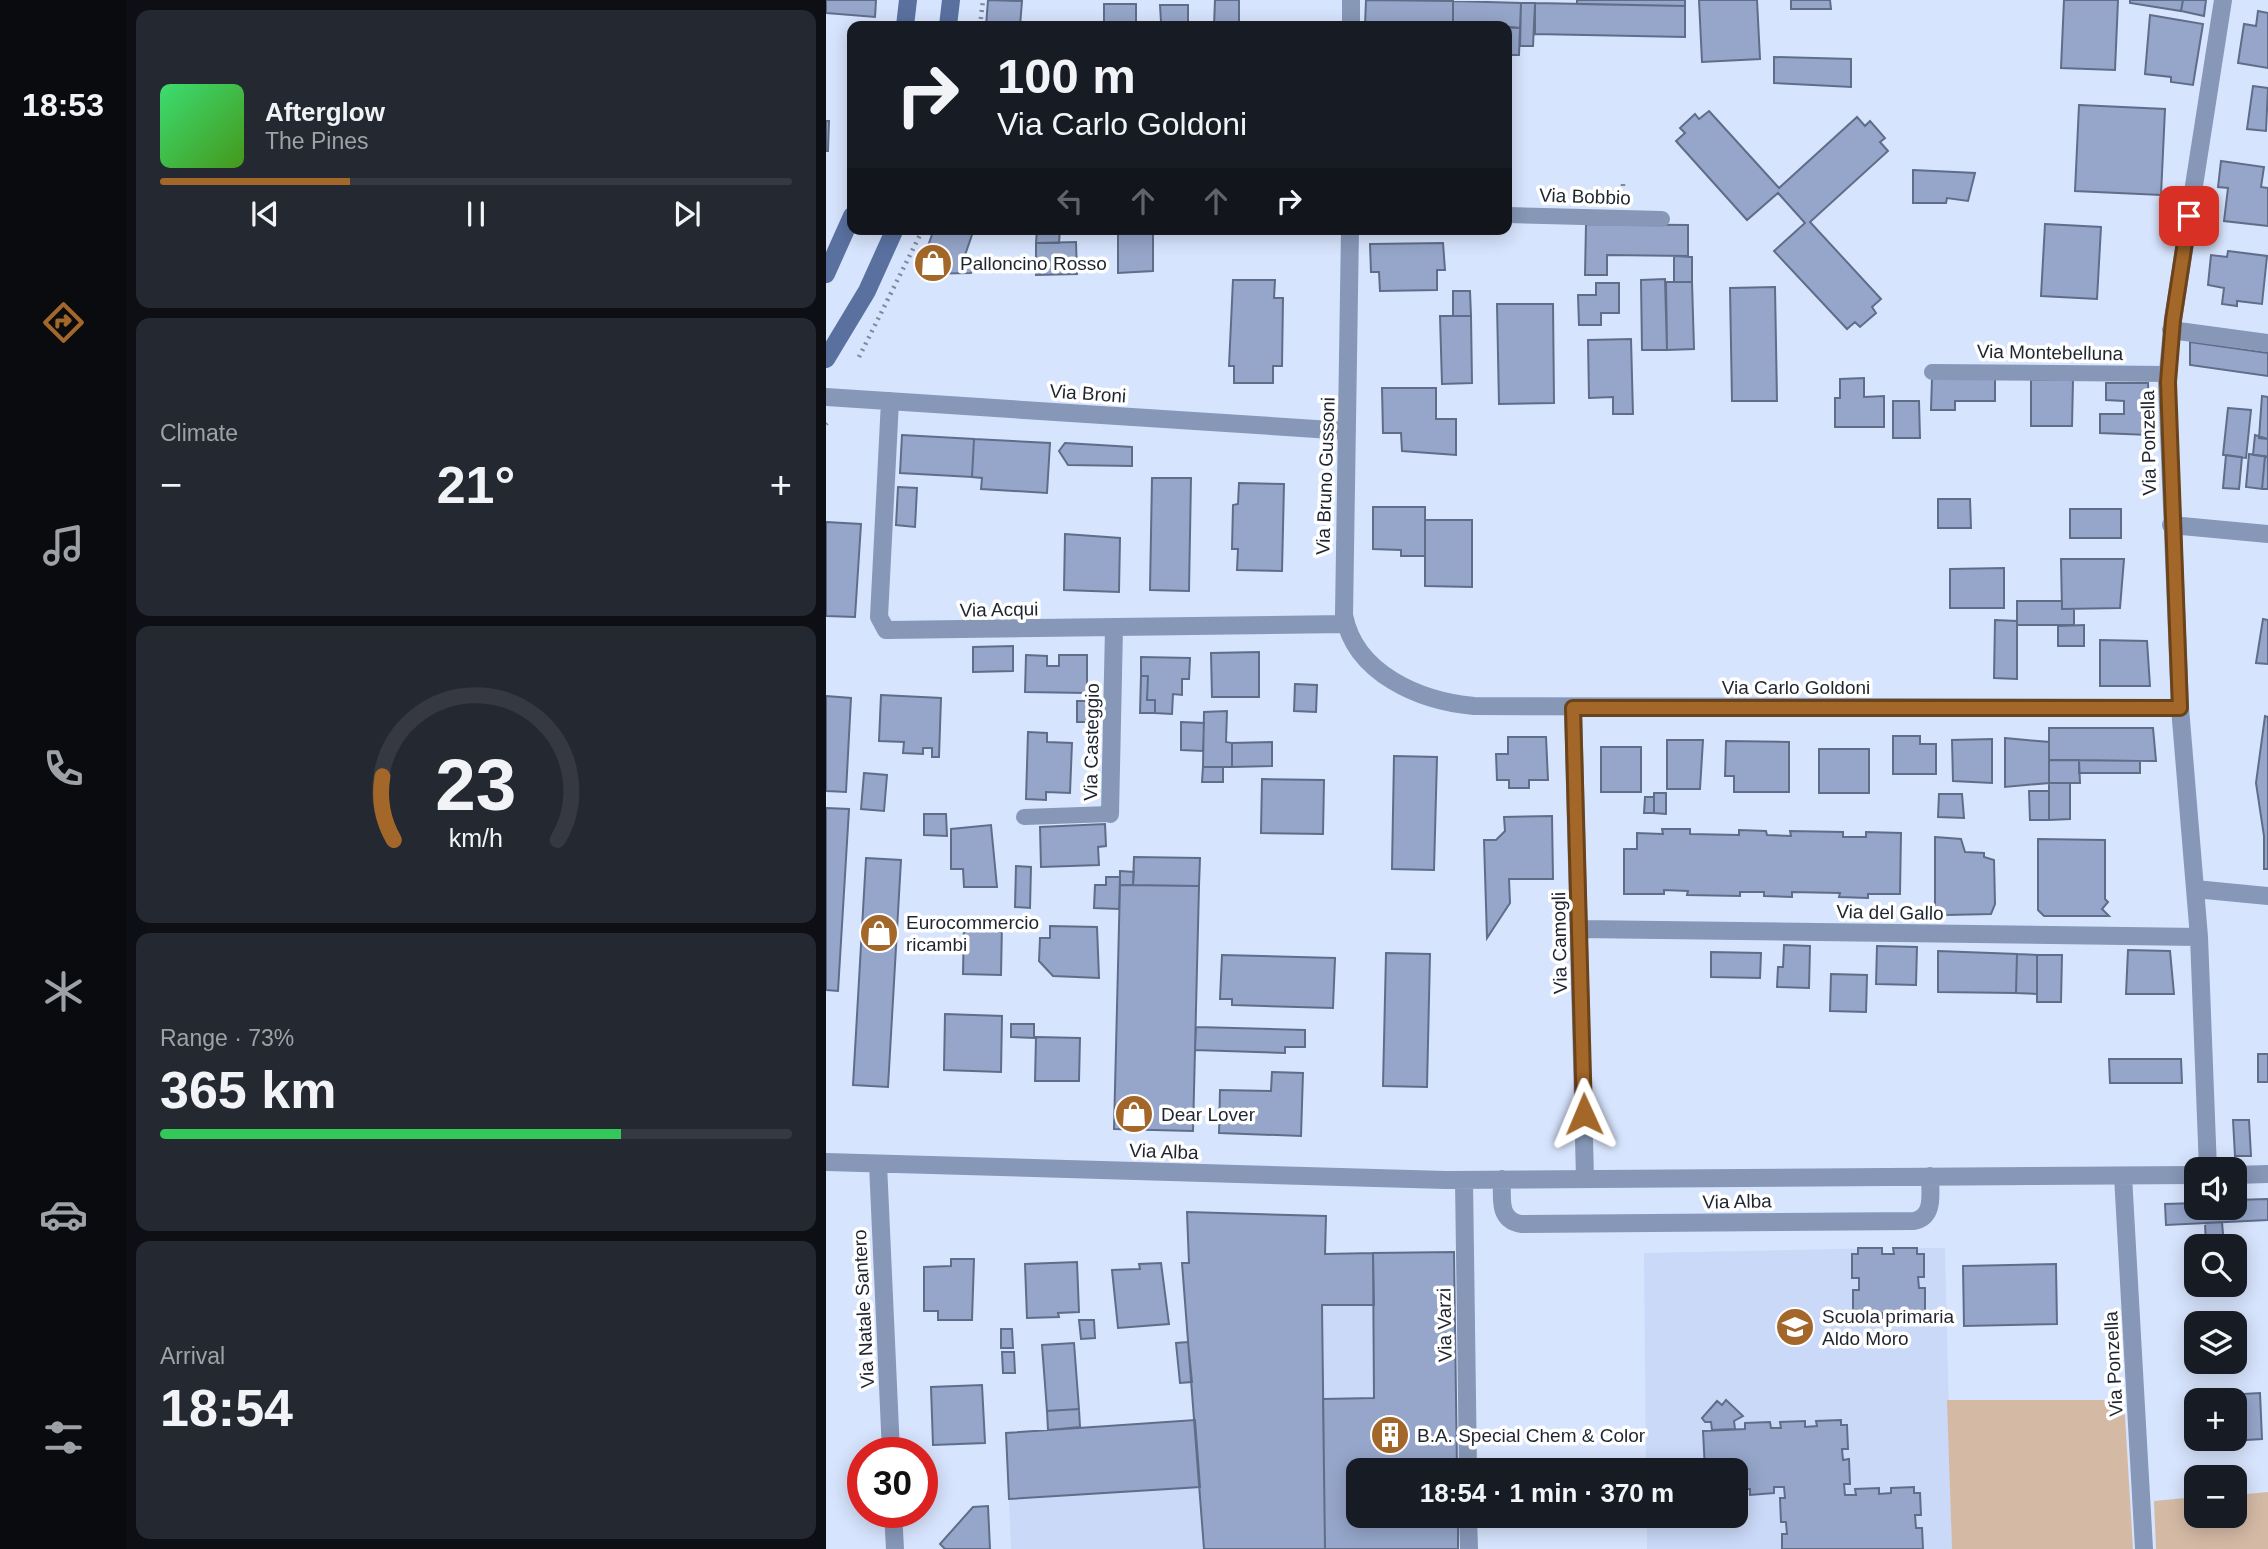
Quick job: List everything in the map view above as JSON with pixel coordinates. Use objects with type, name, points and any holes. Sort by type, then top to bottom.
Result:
[{"type":"street","points":[[906,21],[908,0]]},
{"type":"street","points":[[949,21],[951,0]]},
{"type":"street","points":[[1351,0],[1351,21]]},
{"type":"street","name":"Via Ponzella","points":[[2208,1157],[2199,937],[2180,708],[2171,525],[2168,374],[2171,330],[2223,0]]},
{"type":"street","points":[[826,274],[847,227]]},
{"type":"street","points":[[826,359],[867,291],[892,235]]},
{"type":"street","name":"Via Bruno Gussoni","points":[[1350,235],[1343,595],[1345,624],[1351,640],[1365,657],[1387,676],[1414,691]]},
{"type":"street","points":[[2171,330],[2268,343]]},
{"type":"street","name":"Via Broni","points":[[826,397],[1347,431]]},
{"type":"street","name":"Via Acqui","points":[[890,401],[881,625],[893,632],[1345,624]]},
{"type":"street","points":[[2171,525],[2268,534]]},
{"type":"street","name":"Via Casteggio","points":[[1110,814],[1114,628]]},
{"type":"street","name":"Via Carlo Goldoni","points":[[1414,691],[1465,705],[1573,708],[2180,708]]},
{"type":"street","name":"Via Camogli","points":[[1573,708],[1585,1178]]},
{"type":"street","points":[[2195,889],[2268,896]]},
{"type":"street","name":"Via del Gallo","points":[[1580,929],[2199,937]]},
{"type":"street","name":"Via Alba","points":[[826,1162],[1464,1180],[2184,1175]]},
{"type":"street","name":"Via Natale Santero","points":[[878,1164],[890,1437]]},
{"type":"street","points":[[2247,1175],[2268,1174]]},
{"type":"street","name":"Via Alba","points":[[1502,1179],[1502,1208],[1506,1218],[1521,1224],[1549,1224],[1914,1221],[1923,1218],[1929,1210],[1930,1176]]},
{"type":"street","name":"Via Ponzella","points":[[2123,1176],[2144,1549]]},
{"type":"street","name":"Via Varzi","points":[[1464,1180],[1468,1458]]},
{"type":"street","points":[[894,1528],[895,1549]]},
{"type":"street","points":[[1468,1528],[1469,1549]]},
{"type":"lane","name":"Via Bobbio","points":[[1512,215],[1662,219]]},
{"type":"lane","name":"Via Montebelluna","points":[[1932,372],[2168,374]]},
{"type":"lane","name":"Via Casteggio","points":[[1024,817],[1110,814]]},
{"type":"path","points":[[981,21],[983,0]]},
{"type":"shaded area","points":[[1187,1212],[1326,1216],[1326,1254],[1454,1252],[1457,1458],[1346,1458],[1346,1528],[1458,1528],[1458,1549],[1011,1549],[1006,1433],[1194,1420],[1182,1263],[1189,1262]]},
{"type":"shaded area","name":"Scuola primaria Aldo Moro","points":[[1882,1248],[1883,1254],[1893,1254],[1893,1248],[1945,1248],[1952,1549],[1647,1549],[1647,1528],[1748,1528],[1748,1458],[1646,1458],[1644,1253]]},
{"type":"shaded area","points":[[1947,1400],[2124,1400],[2133,1549],[1952,1549]]},
{"type":"shaded area","points":[[2268,1492],[2268,1549],[2156,1549],[2154,1501],[2184,1498],[2184,1528],[2247,1528],[2247,1494]]},
{"type":"building","points":[[826,0],[876,0],[875,17],[826,13]]},
{"type":"building","points":[[988,0],[1022,1],[1020,21],[986,21]]},
{"type":"building","points":[[1215,0],[1239,0],[1239,21],[1214,21]]},
{"type":"building","points":[[1366,0],[1453,1],[1453,21],[1365,21]]},
{"type":"building","points":[[1577,0],[1685,0],[1685,6],[1577,4]]},
{"type":"building","points":[[1699,0],[1757,0],[1760,59],[1702,62]]},
{"type":"building","points":[[1791,0],[1830,0],[1831,9],[1791,9]]},
{"type":"building","points":[[2064,0],[2118,0],[2115,70],[2061,68]]},
{"type":"building","points":[[2130,0],[2183,0],[2181,11],[2130,3]]},
{"type":"building","points":[[2183,0],[2206,0],[2204,16],[2181,11]]},
{"type":"building","points":[[1453,1],[1521,3],[1520,28],[1512,28],[1512,21],[1453,21]]},
{"type":"building","points":[[1521,3],[1535,3],[1533,46],[1520,46]]},
{"type":"building","points":[[1535,3],[1685,6],[1685,37],[1535,34]]},
{"type":"building","points":[[1104,4],[1136,4],[1136,21],[1104,21]]},
{"type":"building","points":[[1160,5],[1188,5],[1188,21],[1161,21]]},
{"type":"building","points":[[2258,11],[2268,13],[2268,68],[2238,63],[2244,24],[2256,26]]},
{"type":"building","points":[[2150,15],[2203,24],[2193,85],[2171,82],[2171,77],[2145,74]]},
{"type":"building","points":[[1512,27],[1520,28],[1519,55],[1512,55]]},
{"type":"building","points":[[1774,57],[1851,59],[1851,87],[1774,83]]},
{"type":"building","points":[[2253,86],[2268,88],[2266,131],[2247,129]]},
{"type":"building","points":[[2079,105],[2165,109],[2161,195],[2075,191]]},
{"type":"building","points":[[1709,111],[1779,188],[1857,117],[1865,126],[1870,121],[1885,138],[1880,142],[1888,151],[1810,222],[1881,299],[1872,307],[1876,313],[1860,327],[1855,322],[1847,329],[1774,251],[1805,223],[1778,193],[1747,220],[1676,141],[1685,133],[1680,128],[1695,114],[1699,119]]},
{"type":"building","points":[[826,121],[829,121],[828,151],[826,151]]},
{"type":"building","points":[[2221,161],[2264,167],[2261,187],[2268,188],[2268,226],[2224,221],[2228,188],[2218,187]]},
{"type":"building","points":[[1913,170],[1975,173],[1968,201],[1947,198],[1946,203],[1913,203]]},
{"type":"building","points":[[1586,224],[1688,225],[1688,256],[1607,255],[1607,275],[1585,275]]},
{"type":"building","points":[[2045,224],[2101,227],[2097,299],[2041,296]]},
{"type":"building","points":[[932,235],[972,235],[964,258],[975,262],[971,273],[918,274]]},
{"type":"building","points":[[1037,235],[1060,235],[1059,243],[1036,243]]},
{"type":"building","points":[[1118,235],[1153,235],[1153,271],[1118,273]]},
{"type":"building","points":[[1076,242],[1077,274],[1036,275],[1036,243]]},
{"type":"building","points":[[1443,243],[1445,270],[1437,270],[1437,290],[1380,291],[1379,272],[1371,272],[1370,244]]},
{"type":"building","points":[[2228,251],[2267,256],[2262,304],[2237,301],[2237,306],[2222,304],[2224,288],[2208,285],[2211,255],[2227,257]]},
{"type":"building","points":[[1674,256],[1692,257],[1692,282],[1674,282]]},
{"type":"building","points":[[1665,279],[1667,350],[1642,350],[1641,280]]},
{"type":"building","points":[[1233,280],[1275,280],[1274,298],[1283,298],[1282,366],[1273,366],[1273,383],[1234,383],[1234,366],[1229,366]]},
{"type":"building","points":[[1666,282],[1692,282],[1694,349],[1667,350]]},
{"type":"building","points":[[1596,283],[1619,283],[1619,313],[1601,313],[1601,325],[1579,325],[1578,295],[1596,295]]},
{"type":"building","points":[[1775,287],[1777,401],[1732,401],[1730,288]]},
{"type":"building","points":[[1453,291],[1470,291],[1471,316],[1453,316]]},
{"type":"building","points":[[1497,304],[1553,304],[1554,403],[1499,404]]},
{"type":"building","points":[[1440,316],[1471,316],[1472,383],[1442,384]]},
{"type":"building","points":[[1631,339],[1633,414],[1613,414],[1613,397],[1589,398],[1588,340]]},
{"type":"building","points":[[2190,342],[2268,353],[2268,376],[2190,365]]},
{"type":"building","points":[[1864,378],[1864,397],[1884,396],[1884,427],[1835,427],[1835,398],[1840,398],[1840,379]]},
{"type":"building","points":[[1932,378],[1995,378],[1995,401],[1955,401],[1955,410],[1931,410]]},
{"type":"building","points":[[2031,380],[2073,380],[2072,426],[2031,426]]},
{"type":"building","points":[[2106,383],[2148,383],[2149,435],[2100,433],[2100,414],[2124,414],[2124,401],[2106,400]]},
{"type":"building","points":[[1382,388],[1436,388],[1436,419],[1456,419],[1456,455],[1402,451],[1401,433],[1383,433]]},
{"type":"building","points":[[2262,396],[2268,397],[2268,439],[2259,438]]},
{"type":"building","points":[[1893,401],[1919,401],[1920,438],[1893,438]]},
{"type":"building","points":[[2228,408],[2251,410],[2246,458],[2223,455]]},
{"type":"building","points":[[902,435],[974,439],[972,477],[900,473]]},
{"type":"building","points":[[2255,435],[2268,439],[2268,457],[2253,455]]},
{"type":"building","points":[[974,439],[1050,443],[1047,493],[981,489],[982,478],[972,477]]},
{"type":"building","points":[[1065,443],[1132,447],[1132,466],[1068,465],[1059,451]]},
{"type":"building","points":[[2249,454],[2265,456],[2262,489],[2246,487]]},
{"type":"building","points":[[2226,455],[2242,457],[2239,489],[2223,488]]},
{"type":"building","points":[[2265,456],[2268,457],[2268,489],[2262,489]]},
{"type":"building","points":[[1152,478],[1191,478],[1189,591],[1150,590]]},
{"type":"building","points":[[1239,483],[1284,484],[1282,571],[1237,570],[1238,549],[1232,549],[1233,505],[1238,504]]},
{"type":"building","points":[[898,487],[917,488],[915,527],[896,525]]},
{"type":"building","points":[[1938,499],[1970,499],[1971,528],[1938,528]]},
{"type":"building","points":[[1373,507],[1425,507],[1425,556],[1401,556],[1401,550],[1373,549]]},
{"type":"building","points":[[2070,509],[2121,509],[2121,538],[2070,538]]},
{"type":"building","points":[[1425,520],[1472,520],[1472,587],[1425,586]]},
{"type":"building","points":[[826,522],[861,524],[855,617],[826,616]]},
{"type":"building","points":[[1065,534],[1120,538],[1119,592],[1064,590]]},
{"type":"building","points":[[2061,559],[2124,559],[2120,608],[2062,609]]},
{"type":"building","points":[[2004,568],[2004,608],[1950,608],[1950,569]]},
{"type":"building","points":[[2017,601],[2062,601],[2062,609],[2074,609],[2074,625],[2017,625]]},
{"type":"building","points":[[2263,619],[2268,620],[2268,664],[2256,663]]},
{"type":"building","points":[[1995,620],[2017,621],[2017,679],[1994,678]]},
{"type":"building","points":[[2084,625],[2084,646],[2058,646],[2058,626]]},
{"type":"building","points":[[2100,640],[2147,641],[2150,686],[2100,686]]},
{"type":"building","points":[[1013,646],[1013,671],[973,672],[973,647]]},
{"type":"building","points":[[1259,652],[1259,697],[1212,697],[1211,653]]},
{"type":"building","points":[[1026,655],[1047,656],[1047,666],[1059,666],[1059,655],[1087,655],[1087,693],[1025,692]]},
{"type":"building","points":[[1141,657],[1190,658],[1189,679],[1182,679],[1182,695],[1173,694],[1172,714],[1155,713],[1155,700],[1147,700],[1148,676],[1141,676]]},
{"type":"building","points":[[1141,676],[1148,676],[1147,700],[1155,700],[1155,713],[1140,713]]},
{"type":"building","points":[[1295,684],[1317,685],[1316,712],[1294,711]]},
{"type":"building","points":[[881,695],[941,698],[939,757],[932,757],[932,748],[923,748],[923,754],[903,753],[904,742],[879,741]]},
{"type":"building","points":[[826,696],[851,698],[846,792],[826,791]]},
{"type":"building","points":[[1077,701],[1099,701],[1099,722],[1077,722]]},
{"type":"building","points":[[1227,711],[1226,742],[1232,743],[1232,767],[1203,767],[1204,712]]},
{"type":"building","points":[[2265,716],[2268,717],[2268,869],[2264,869],[2264,836],[2256,783]]},
{"type":"building","points":[[1181,722],[1204,723],[1203,751],[1181,750]]},
{"type":"building","points":[[2049,728],[2153,728],[2156,761],[2049,760]]},
{"type":"building","points":[[1028,732],[1047,733],[1047,742],[1072,743],[1070,793],[1046,792],[1046,800],[1026,799]]},
{"type":"building","points":[[1893,736],[1920,736],[1920,744],[1936,744],[1936,774],[1893,774]]},
{"type":"building","points":[[1508,737],[1546,737],[1548,780],[1529,780],[1529,788],[1509,788],[1509,780],[1497,780],[1496,754],[1508,754]]},
{"type":"building","points":[[2005,738],[2049,742],[2049,783],[2005,787]]},
{"type":"building","points":[[1992,739],[1992,783],[1953,781],[1952,740]]},
{"type":"building","points":[[1667,740],[1703,740],[1700,789],[1667,789]]},
{"type":"building","points":[[1726,741],[1789,742],[1789,792],[1734,792],[1734,776],[1725,776]]},
{"type":"building","points":[[1272,742],[1272,766],[1232,767],[1232,743]]},
{"type":"building","points":[[1601,747],[1641,747],[1641,792],[1601,792]]},
{"type":"building","points":[[1819,749],[1869,749],[1869,793],[1819,793]]},
{"type":"building","points":[[1394,756],[1437,757],[1434,870],[1392,869]]},
{"type":"building","points":[[2049,760],[2079,760],[2080,783],[2049,783]]},
{"type":"building","points":[[2079,760],[2140,761],[2140,773],[2079,773]]},
{"type":"building","points":[[1203,767],[1223,767],[1223,782],[1202,782]]},
{"type":"building","points":[[864,773],[887,775],[884,811],[861,809]]},
{"type":"building","points":[[1262,779],[1324,780],[1323,834],[1261,833]]},
{"type":"building","points":[[2049,783],[2070,783],[2070,819],[2049,820]]},
{"type":"building","points":[[2029,791],[2049,791],[2049,820],[2030,820]]},
{"type":"building","points":[[1654,793],[1666,793],[1666,814],[1654,813]]},
{"type":"building","points":[[1939,794],[1962,794],[1964,818],[1938,817]]},
{"type":"building","points":[[1645,797],[1654,797],[1654,813],[1644,813]]},
{"type":"building","points":[[826,808],[849,809],[838,991],[826,990]]},
{"type":"building","points":[[924,814],[946,814],[947,836],[924,835]]},
{"type":"building","points":[[1552,816],[1553,879],[1509,879],[1510,903],[1487,938],[1484,840],[1496,840],[1505,831],[1504,817]]},
{"type":"building","points":[[1105,824],[1106,846],[1098,847],[1099,865],[1041,867],[1040,827]]},
{"type":"building","points":[[991,825],[997,887],[964,887],[963,869],[951,869],[951,829]]},
{"type":"building","points":[[1662,829],[1690,829],[1690,834],[1739,835],[1739,830],[1766,831],[1767,835],[1791,836],[1790,831],[1843,832],[1843,837],[1866,837],[1866,832],[1901,833],[1900,894],[1868,894],[1868,898],[1839,897],[1840,893],[1792,892],[1792,897],[1764,896],[1764,892],[1740,892],[1740,896],[1687,895],[1688,891],[1664,890],[1664,894],[1624,894],[1624,849],[1637,849],[1637,833],[1663,834]]},
{"type":"building","points":[[1935,837],[1961,839],[1965,852],[1984,853],[1984,857],[1994,860],[1995,904],[1991,914],[1946,915],[1935,909]]},
{"type":"building","points":[[2038,839],[2105,840],[2105,899],[2108,902],[2102,909],[2109,916],[2044,916],[2038,910]]},
{"type":"building","points":[[1134,857],[1200,858],[1199,886],[1133,885]]},
{"type":"building","points":[[866,858],[901,860],[888,1087],[853,1085]]},
{"type":"building","points":[[1016,866],[1031,867],[1030,908],[1015,907]]},
{"type":"building","points":[[1120,871],[1134,872],[1133,885],[1120,885]]},
{"type":"building","points":[[1106,877],[1120,877],[1119,909],[1094,908],[1095,885],[1106,885]]},
{"type":"building","points":[[1120,885],[1199,886],[1193,1131],[1114,1129]]},
{"type":"building","points":[[964,922],[1002,923],[1001,975],[963,974]]},
{"type":"building","points":[[1050,926],[1097,927],[1099,978],[1053,976],[1039,961],[1040,938],[1050,938]]},
{"type":"building","points":[[1784,945],[1810,946],[1809,988],[1777,987],[1778,967],[1783,967]]},
{"type":"building","points":[[1877,946],[1917,947],[1916,985],[1876,984]]},
{"type":"building","points":[[2128,950],[2170,951],[2174,994],[2126,994]]},
{"type":"building","points":[[1938,951],[2017,954],[2016,993],[1938,992]]},
{"type":"building","points":[[1711,952],[1761,953],[1760,978],[1711,977]]},
{"type":"building","points":[[1386,953],[1430,954],[1427,1087],[1383,1086]]},
{"type":"building","points":[[2017,954],[2037,955],[2037,994],[2016,993]]},
{"type":"building","points":[[1222,955],[1335,958],[1333,1008],[1232,1005],[1232,999],[1220,999]]},
{"type":"building","points":[[2037,955],[2062,955],[2061,1002],[2037,1002]]},
{"type":"building","points":[[1831,974],[1867,975],[1866,1012],[1830,1011]]},
{"type":"building","points":[[945,1014],[1002,1016],[1001,1072],[944,1070]]},
{"type":"building","points":[[1011,1024],[1034,1024],[1034,1038],[1011,1037]]},
{"type":"building","points":[[1196,1027],[1305,1030],[1305,1047],[1285,1047],[1285,1053],[1195,1050]]},
{"type":"building","points":[[1036,1037],[1080,1038],[1079,1081],[1035,1081]]},
{"type":"building","points":[[2258,1054],[2268,1054],[2268,1082],[2258,1082]]},
{"type":"building","points":[[2109,1059],[2181,1059],[2182,1083],[2110,1083]]},
{"type":"building","points":[[1272,1072],[1303,1073],[1301,1136],[1219,1133],[1220,1090],[1271,1091]]},
{"type":"building","points":[[2233,1120],[2249,1120],[2251,1156],[2235,1156]]},
{"type":"building","points":[[2268,1199],[2268,1220],[2166,1225],[2165,1204],[2184,1203],[2184,1220],[2247,1220],[2247,1200]]},
{"type":"building","points":[[1187,1212],[1326,1216],[1325,1254],[1373,1253],[1374,1305],[1322,1305],[1325,1549],[1204,1549],[1182,1263],[1189,1263]]},
{"type":"building","points":[[2222,1222],[2223,1234],[2205,1234],[2205,1223]]},
{"type":"building","points":[[1858,1248],[1882,1248],[1882,1254],[1894,1254],[1893,1248],[1917,1248],[1917,1254],[1924,1254],[1924,1277],[1918,1277],[1919,1288],[1925,1288],[1925,1312],[1919,1313],[1919,1319],[1894,1319],[1894,1313],[1883,1313],[1883,1318],[1859,1318],[1859,1313],[1853,1314],[1853,1290],[1859,1290],[1859,1278],[1852,1278],[1852,1254],[1858,1254]]},
{"type":"building","name":"B.A. Special Chem & Color","points":[[1454,1252],[1457,1458],[1346,1458],[1346,1528],[1458,1528],[1458,1549],[1325,1549],[1323,1399],[1374,1398],[1373,1253]]},
{"type":"building","points":[[951,1259],[974,1259],[972,1320],[938,1320],[938,1311],[924,1311],[924,1267],[951,1266]]},
{"type":"building","points":[[1077,1262],[1079,1312],[1058,1313],[1059,1317],[1027,1318],[1025,1264]]},
{"type":"building","points":[[1161,1263],[1169,1324],[1118,1328],[1112,1270],[1140,1269],[1139,1264]]},
{"type":"building","points":[[2056,1264],[2057,1324],[1964,1326],[1963,1266]]},
{"type":"building","points":[[1079,1320],[1094,1320],[1095,1338],[1081,1339]]},
{"type":"building","points":[[1001,1329],[1012,1329],[1013,1348],[1001,1348]]},
{"type":"building","points":[[1188,1342],[1192,1382],[1180,1383],[1176,1343]]},
{"type":"building","points":[[1074,1343],[1079,1409],[1047,1411],[1042,1345]]},
{"type":"building","points":[[1002,1352],[1014,1352],[1015,1373],[1003,1373]]},
{"type":"building","points":[[982,1385],[985,1443],[938,1445],[938,1437],[933,1437],[931,1387]]},
{"type":"building","points":[[2260,1393],[2262,1439],[2247,1440],[2247,1394]]},
{"type":"building","points":[[1726,1400],[1743,1416],[1734,1421],[1735,1429],[1712,1430],[1711,1422],[1705,1422],[1702,1418],[1717,1401],[1722,1405]]},
{"type":"building","points":[[1079,1409],[1080,1427],[1048,1430],[1047,1411]]},
{"type":"building","points":[[1195,1420],[1200,1487],[1009,1499],[1006,1433]]},
{"type":"building","points":[[1841,1420],[1841,1425],[1847,1425],[1848,1449],[1842,1449],[1843,1460],[1849,1459],[1850,1484],[1844,1484],[1845,1495],[1856,1495],[1855,1489],[1879,1488],[1879,1494],[1891,1493],[1891,1488],[1914,1487],[1914,1493],[1920,1493],[1921,1515],[1915,1515],[1916,1528],[1922,1528],[1923,1549],[1782,1549],[1782,1534],[1787,1534],[1786,1522],[1781,1522],[1780,1498],[1785,1498],[1784,1487],[1774,1487],[1774,1493],[1750,1495],[1748,1458],[1704,1458],[1703,1431],[1745,1429],[1745,1423],[1770,1422],[1771,1428],[1781,1428],[1780,1422],[1805,1421],[1805,1427],[1817,1426],[1816,1421]]},
{"type":"building","points":[[988,1506],[990,1549],[945,1549],[940,1544],[973,1507]]},
{"type":"place","name":"Palloncino Rosso","points":[[933,263]]},
{"type":"place","name":"Eurocommercio ricambi","points":[[879,933]]},
{"type":"place","name":"Dear Lover","points":[[1134,1114]]},
{"type":"place","name":"Scuola primaria Aldo Moro","points":[[1795,1327]]},
{"type":"place","name":"B.A. Special Chem & Color","points":[[1390,1435]]},
{"type":"route","points":[[1584,1114],[1573,708],[2180,708],[2171,525],[2168,364],[2189,216]]}]
